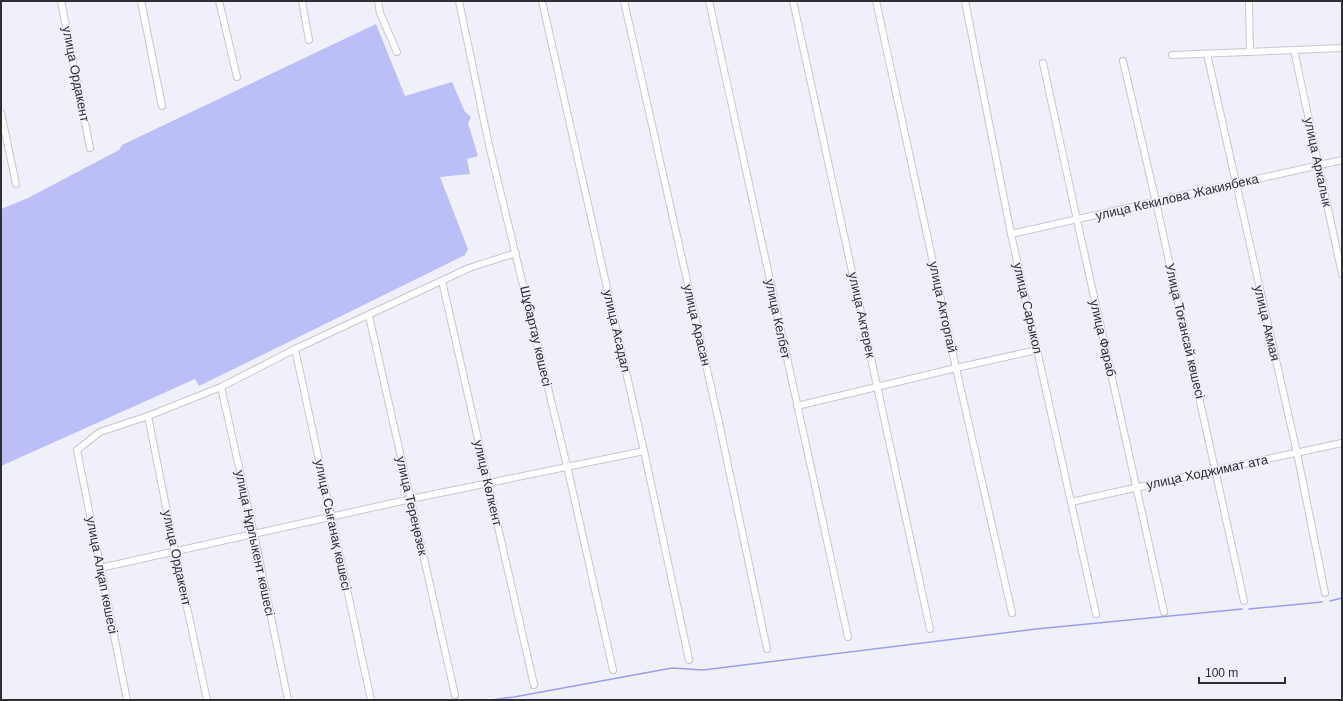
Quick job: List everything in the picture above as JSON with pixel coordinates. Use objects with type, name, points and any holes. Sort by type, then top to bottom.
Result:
[{"type":"street","name":"улица Ордакент","points":[[61,1],[90,148]]},
{"type":"street","points":[[141,1],[162,106]]},
{"type":"street","points":[[219,1],[237,76]]},
{"type":"street","points":[[302,1],[309,40]]},
{"type":"street","points":[[378,1],[380,12],[397,52]]},
{"type":"street","name":"Шұбартау көшесі","points":[[459,1],[489,145],[567,466],[614,670]]},
{"type":"street","name":"улица Асадал","points":[[542,1],[644,451],[689,660]]},
{"type":"street","name":"улица Арасан","points":[[624,1],[718,418],[767,649]]},
{"type":"street","name":"улица Келбет","points":[[709,1],[848,637]]},
{"type":"street","name":"улица Актерек","points":[[793,1],[930,630]]},
{"type":"street","name":"улица Акторгай","points":[[876,1],[956,368],[1012,613]]},
{"type":"street","name":"улица Сарыкол","points":[[965,1],[1011,234],[1096,614]]},
{"type":"street","points":[[1249,1],[1250,52]]},
{"type":"street","points":[[1172,55],[1342,48]]},
{"type":"street","name":"улица Аркалык","points":[[1294,50],[1342,274]]},
{"type":"street","name":"улица Акмая","points":[[1207,54],[1297,453],[1325,593]]},
{"type":"street","name":"Улица Тоғансай көшесі","points":[[1123,61],[1156,202],[1244,601]]},
{"type":"street","name":"улица Фараб","points":[[1043,62],[1164,612]]},
{"type":"street","points":[[1,113],[16,184]]},
{"type":"street","name":"улица Кекилова Жакиябека","points":[[1011,234],[1342,160]]},
{"type":"street","points":[[148,416],[221,387],[295,349],[369,316],[469,268],[516,253]]},
{"type":"street","name":"улица Көлкент","points":[[442,281],[534,684]]},
{"type":"street","name":"улица Тереңөзек","points":[[369,316],[455,695]]},
{"type":"street","name":"улица Сығанақ көшесі","points":[[295,349],[371,700]]},
{"type":"street","points":[[798,406],[1037,350]]},
{"type":"street","name":"улица Нұрлыкент көшесі","points":[[221,387],[254,534],[288,700]]},
{"type":"street","name":"улица Ордакент","points":[[148,416],[175,552],[208,700]]},
{"type":"street","name":"улица Алқап көшесі","points":[[127,700],[77,450],[100,432],[148,416]]},
{"type":"street","name":"улица Ходжимат ата","points":[[1071,502],[1342,443]]},
{"type":"street","points":[[100,568],[411,499],[644,451]]},
{"type":"shaded area","points":[[376,24],[405,96],[452,82],[465,112],[471,117],[468,123],[478,156],[467,159],[470,174],[440,177],[468,249],[465,255],[199,386],[195,379],[1,466],[1,209],[28,198],[119,150],[122,145]]},
{"type":"waterway","points":[[1330,601],[1342,598]]},
{"type":"waterway","points":[[1249,609],[1322,602]]},
{"type":"waterway","points":[[491,700],[672,668],[703,670],[1036,629],[1242,609]]}]
